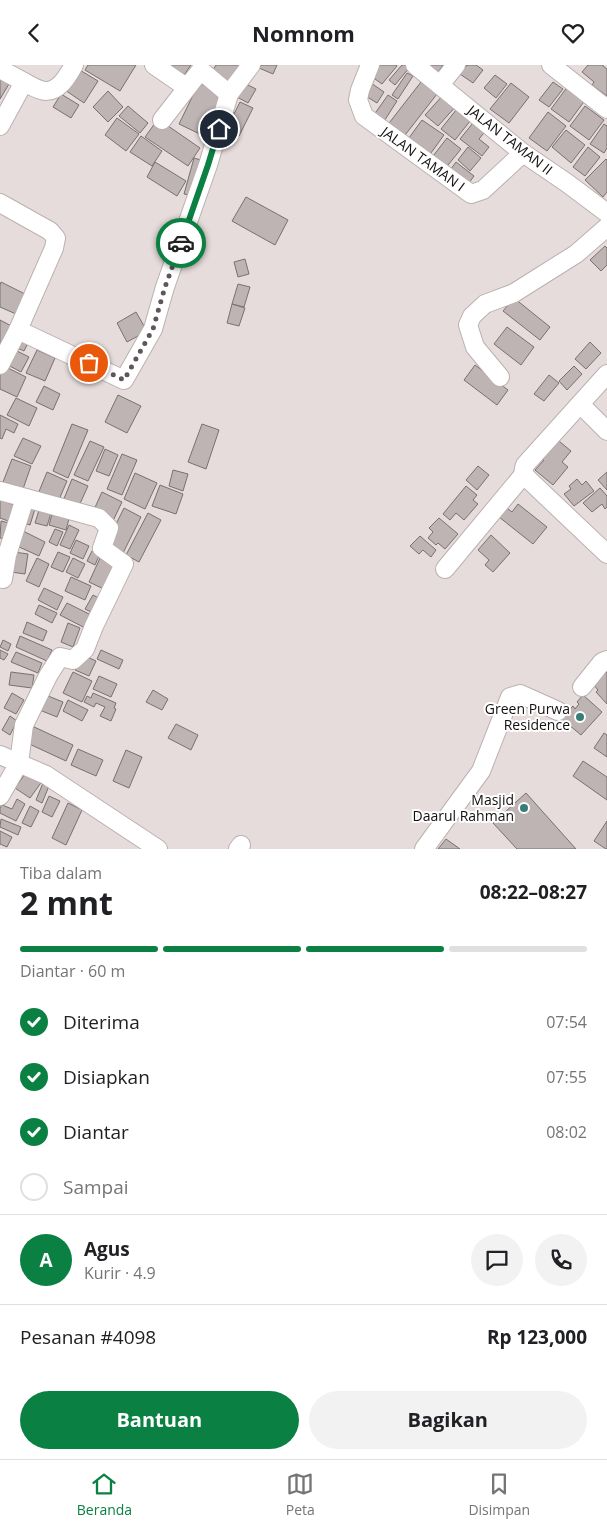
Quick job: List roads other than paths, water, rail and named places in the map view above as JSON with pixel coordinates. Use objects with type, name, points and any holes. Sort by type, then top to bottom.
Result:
[{"type":"street","points":[[0,69],[24,83],[45,91],[56,89],[67,77],[74,65]]},
{"type":"street","points":[[154,65],[186,87]]},
{"type":"street","points":[[18,330],[124,380],[153,329],[165,287],[208,165],[229,94],[251,65]]},
{"type":"street","name":"JALAN TAMAN I","points":[[370,65],[358,100],[364,116],[471,194],[483,191],[523,153]]},
{"type":"street","name":"JALAN TAMAN II","points":[[415,65],[523,153],[607,213]]},
{"type":"street","points":[[440,85],[456,65]]},
{"type":"street","points":[[551,65],[607,109]]},
{"type":"street","points":[[162,120],[200,71],[229,94]]},
{"type":"street","points":[[0,127],[24,83]]},
{"type":"street","points":[[0,203],[50,231],[56,238],[54,248],[18,330],[0,365]]},
{"type":"street","points":[[500,377],[475,347],[468,325],[472,316],[485,304],[514,293],[576,254],[607,227]]},
{"type":"street","points":[[445,569],[524,469],[607,374]]},
{"type":"street","points":[[580,404],[607,431]]},
{"type":"street","points":[[524,469],[607,554]]},
{"type":"street","points":[[0,491],[99,518],[109,528],[102,548],[124,564],[85,649],[73,660],[60,657],[48,676],[24,725],[19,763],[0,797]]},
{"type":"street","points":[[3,579],[7,555],[25,498]]},
{"type":"street","points":[[582,687],[602,662],[607,660]]},
{"type":"street","points":[[424,849],[481,771],[510,697],[520,694],[558,711]]},
{"type":"street","points":[[0,755],[46,775],[158,849]]},
{"type":"place","name":"Green Purwa Residence","points":[[580,717]]},
{"type":"place","name":"Masjid Daarul Rahman","points":[[524,808]]}]
